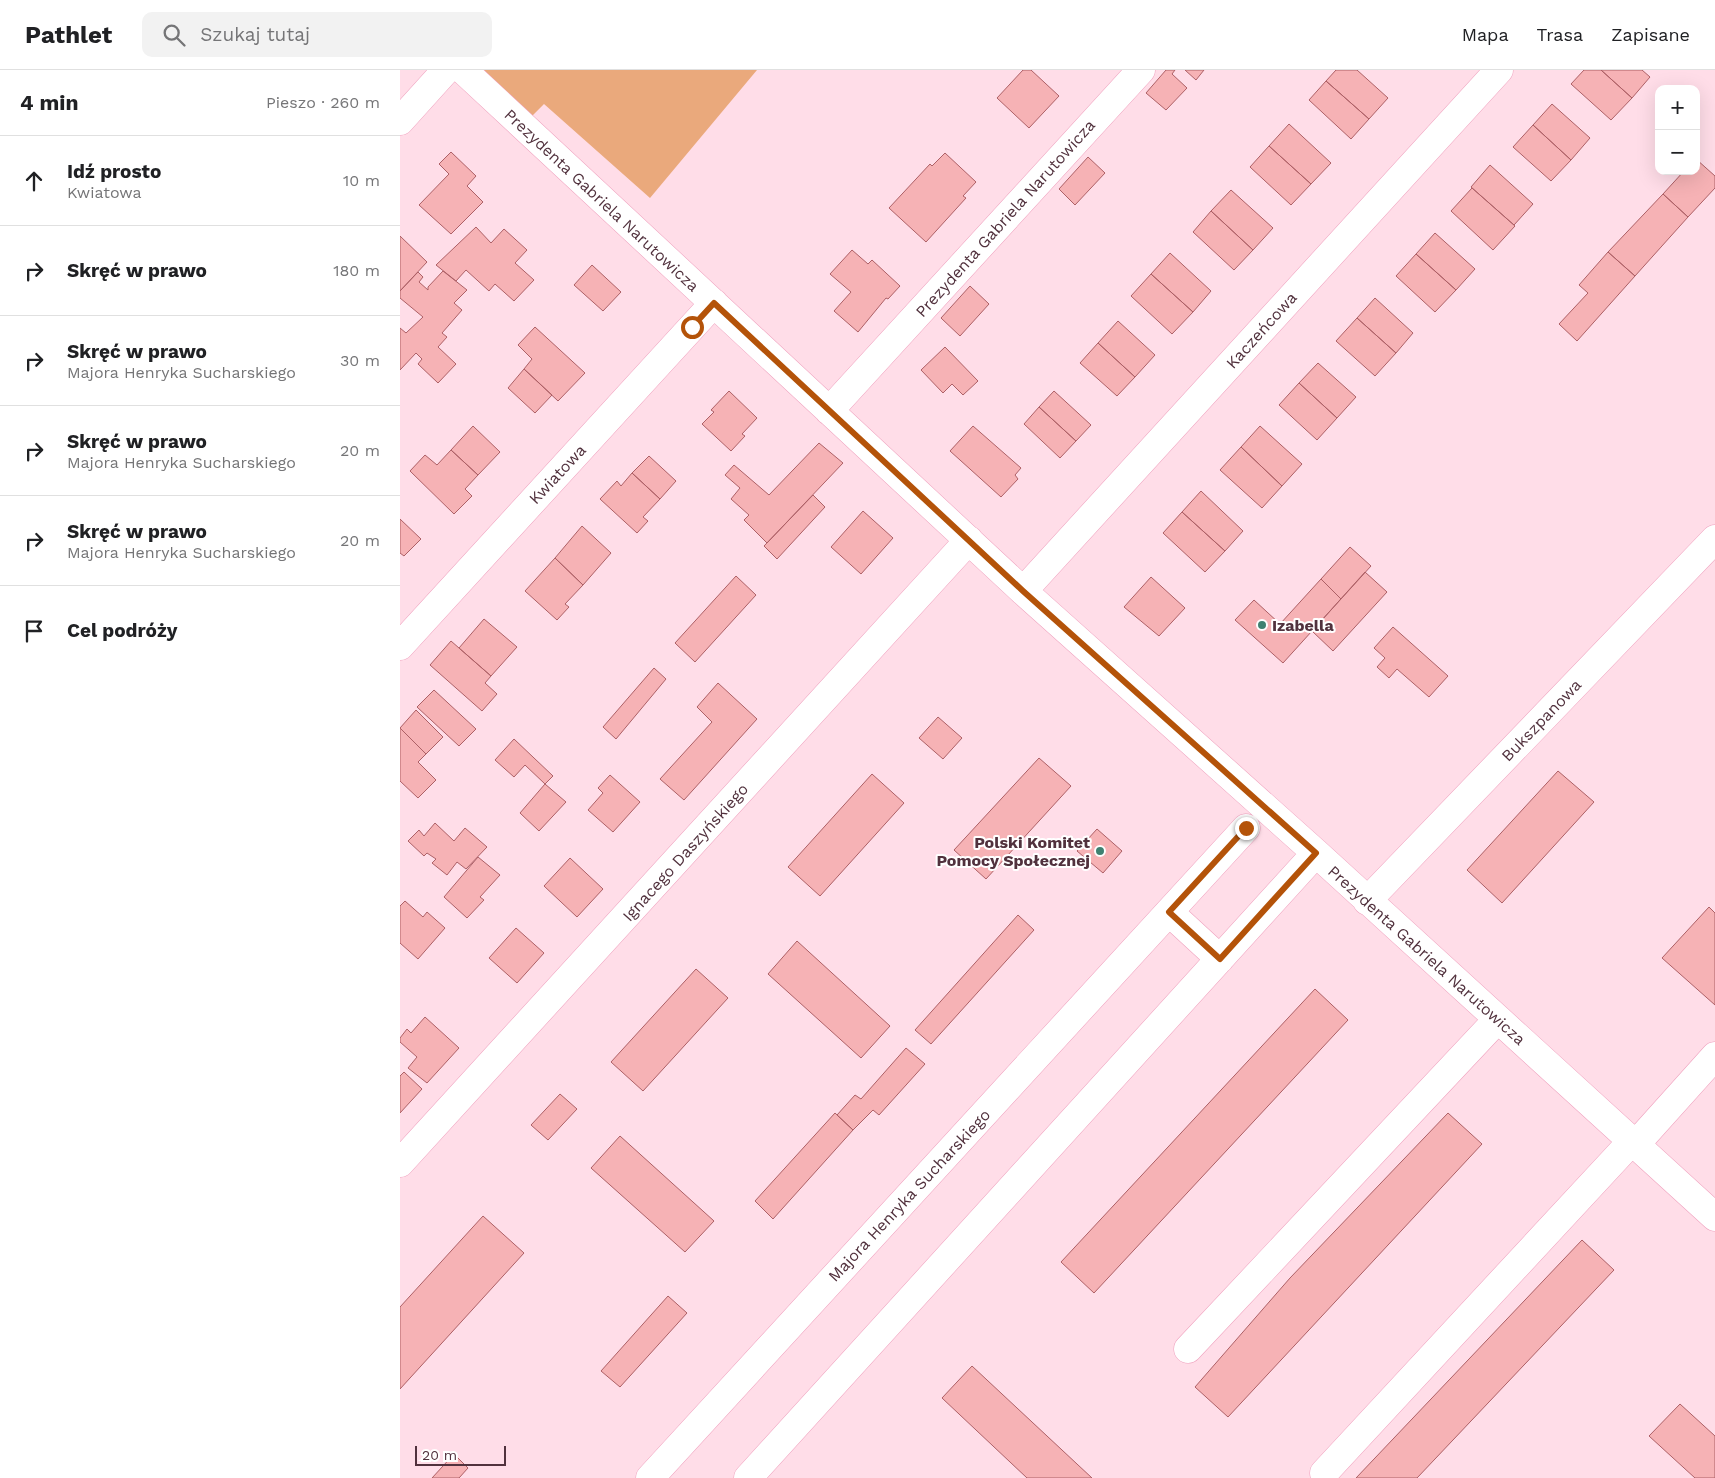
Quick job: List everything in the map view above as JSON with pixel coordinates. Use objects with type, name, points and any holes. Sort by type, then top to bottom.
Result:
[{"type":"street","points":[[400,121],[446,70]]},
{"type":"street","name":"Prezydenta Gabriela Narutowicza","points":[[463,70],[1023,591],[1368,900],[1715,1217]]},
{"type":"street","name":"Prezydenta Gabriela Narutowicza","points":[[830,411],[1141,70]]},
{"type":"street","name":"Kaczeńcowa","points":[[1023,591],[1500,70]]},
{"type":"street","name":"Kwiatowa","points":[[400,646],[714,303]]},
{"type":"street","name":"Bukszpanowa","points":[[1368,900],[1715,538]]},
{"type":"street","name":"Ignacego Daszyńskiego","points":[[400,1163],[969,540]]},
{"type":"street","name":"Majora Henryka Sucharskiego","points":[[650,1478],[1246,828]]},
{"type":"street","points":[[748,1478],[1316,853]]},
{"type":"street","points":[[1169,912],[1220,959]]},
{"type":"street","points":[[1188,1349],[1498,1020]]},
{"type":"street","points":[[1324,1473],[1715,1056]]},
{"type":"shaded area","points":[[483,70],[757,70],[650,198],[544,104],[532,116]]},
{"type":"building","points":[[1023,70],[1031,70],[1059,96],[1029,128],[997,98]]},
{"type":"building","points":[[1166,70],[1175,70],[1172,74],[1187,88],[1166,110],[1146,93]]},
{"type":"building","points":[[1185,70],[1204,70],[1196,80]]},
{"type":"building","points":[[1336,70],[1357,70],[1388,98],[1369,119],[1326,81]]},
{"type":"building","points":[[1584,70],[1601,70],[1632,98],[1611,120],[1571,84]]},
{"type":"building","points":[[1601,70],[1642,70],[1650,77],[1632,98]]},
{"type":"building","points":[[1326,81],[1369,119],[1351,139],[1309,100]]},
{"type":"building","points":[[1552,104],[1590,138],[1571,160],[1533,125]]},
{"type":"building","points":[[1289,124],[1331,163],[1311,184],[1269,146]]},
{"type":"building","points":[[1533,125],[1571,160],[1551,181],[1513,147]]},
{"type":"building","points":[[1269,146],[1311,184],[1291,205],[1250,167]]},
{"type":"building","points":[[451,152],[476,176],[467,186],[483,202],[451,234],[419,205],[449,174],[439,164]]},
{"type":"building","points":[[945,153],[976,182],[963,196],[966,198],[926,242],[889,208],[930,164],[932,166]]},
{"type":"building","points":[[1088,157],[1105,173],[1075,205],[1059,189]]},
{"type":"building","points":[[1700,163],[1715,176],[1715,188],[1688,217],[1663,194],[1680,175],[1700,175]]},
{"type":"building","points":[[1490,165],[1533,204],[1514,225],[1471,187]]},
{"type":"building","points":[[1472,188],[1515,226],[1493,250],[1451,211]]},
{"type":"building","points":[[1231,190],[1273,228],[1253,250],[1211,211]]},
{"type":"building","points":[[1663,194],[1688,217],[1635,276],[1608,252]]},
{"type":"building","points":[[1211,211],[1253,250],[1234,270],[1193,232]]},
{"type":"building","points":[[476,227],[491,243],[504,229],[527,250],[515,263],[534,280],[514,301],[495,284],[489,291],[466,270],[456,281],[436,265]]},
{"type":"building","points":[[1435,233],[1475,269],[1456,290],[1416,254]]},
{"type":"building","points":[[400,236],[427,262],[400,291]]},
{"type":"building","points":[[852,250],[868,264],[872,260],[900,286],[888,299],[886,298],[858,332],[834,311],[851,292],[830,274]]},
{"type":"building","points":[[1608,252],[1635,276],[1577,341],[1559,324],[1588,293],[1579,285]]},
{"type":"building","points":[[1170,253],[1211,291],[1193,312],[1151,274]]},
{"type":"building","points":[[1416,254],[1456,290],[1435,312],[1396,276]]},
{"type":"building","points":[[592,265],[621,292],[603,311],[574,285]]},
{"type":"building","points":[[443,271],[467,290],[454,303],[462,310],[442,333],[447,337],[438,347],[456,364],[438,383],[418,364],[422,359],[416,353],[400,370],[400,328],[406,333],[423,317],[400,298],[400,291],[418,272],[423,277],[419,282],[428,290],[428,287]]},
{"type":"building","points":[[1151,274],[1193,312],[1172,334],[1131,296]]},
{"type":"building","points":[[970,286],[989,304],[960,336],[941,318]]},
{"type":"building","points":[[1375,298],[1413,333],[1396,353],[1357,318]]},
{"type":"building","points":[[1357,318],[1396,353],[1375,376],[1336,341]]},
{"type":"building","points":[[1118,321],[1155,355],[1135,377],[1098,343]]},
{"type":"building","points":[[535,327],[585,373],[558,401],[524,369],[532,359],[518,345]]},
{"type":"building","points":[[1098,343],[1135,377],[1117,396],[1080,363]]},
{"type":"building","points":[[945,347],[978,381],[963,395],[952,384],[943,393],[921,370]]},
{"type":"building","points":[[1318,363],[1356,397],[1337,418],[1299,383]]},
{"type":"building","points":[[524,369],[552,395],[535,413],[508,388]]},
{"type":"building","points":[[1299,383],[1337,418],[1317,440],[1279,405]]},
{"type":"building","points":[[729,391],[757,418],[742,434],[745,436],[731,451],[702,424],[714,412],[711,410]]},
{"type":"building","points":[[1054,391],[1091,425],[1076,441],[1039,407]]},
{"type":"building","points":[[1039,407],[1076,441],[1060,458],[1024,424]]},
{"type":"building","points":[[473,426],[500,452],[478,475],[451,450]]},
{"type":"building","points":[[973,426],[1021,468],[1015,475],[1018,479],[1001,497],[950,451]]},
{"type":"building","points":[[1260,426],[1302,464],[1282,486],[1241,447]]},
{"type":"building","points":[[819,443],[843,463],[767,543],[744,520],[749,515],[731,499],[740,488],[725,475],[734,465],[769,495]]},
{"type":"building","points":[[1241,447],[1282,486],[1262,508],[1220,470]]},
{"type":"building","points":[[451,450],[478,475],[465,489],[472,496],[454,514],[410,471],[425,455],[437,465]]},
{"type":"building","points":[[649,456],[676,481],[660,499],[632,473]]},
{"type":"building","points":[[632,473],[660,499],[643,517],[648,521],[637,533],[600,499],[617,481],[621,486]]},
{"type":"building","points":[[1201,491],[1243,531],[1225,551],[1182,512]]},
{"type":"building","points":[[813,495],[825,507],[777,559],[764,546]]},
{"type":"building","points":[[863,511],[893,538],[861,574],[831,547]]},
{"type":"building","points":[[1182,512],[1225,551],[1205,572],[1163,533]]},
{"type":"building","points":[[400,519],[421,539],[404,556],[400,553]]},
{"type":"building","points":[[582,526],[611,553],[583,585],[555,558]]},
{"type":"building","points":[[1350,547],[1371,566],[1341,599],[1321,579]]},
{"type":"building","points":[[555,558],[583,585],[565,604],[569,607],[557,620],[525,591]]},
{"type":"building","points":[[1365,572],[1387,592],[1333,651],[1312,631]]},
{"type":"building","points":[[736,576],[756,595],[695,662],[675,643]]},
{"type":"building","points":[[1151,577],[1185,608],[1159,636],[1124,607]]},
{"type":"building","points":[[1321,579],[1341,599],[1283,663],[1235,620],[1254,600],[1280,624]]},
{"type":"building","points":[[484,619],[517,647],[491,676],[459,648]]},
{"type":"building","points":[[1393,627],[1448,676],[1429,697],[1397,669],[1389,678],[1377,667],[1385,658],[1374,648]]},
{"type":"building","points":[[451,641],[491,676],[485,683],[497,694],[482,711],[430,665]]},
{"type":"building","points":[[654,668],[666,679],[616,739],[603,727]]},
{"type":"building","points":[[718,683],[757,719],[684,800],[660,779],[712,722],[697,707]]},
{"type":"building","points":[[434,690],[476,729],[459,746],[417,707]]},
{"type":"building","points":[[416,710],[443,737],[426,754],[400,728]]},
{"type":"building","points":[[938,717],[962,738],[943,759],[919,738]]},
{"type":"building","points":[[400,728],[426,754],[418,762],[436,780],[418,798],[400,781]]},
{"type":"building","points":[[514,739],[553,776],[545,784],[525,765],[514,777],[495,760]]},
{"type":"building","points":[[1039,758],[1071,786],[986,879],[954,850]]},
{"type":"building","points":[[1558,771],[1594,802],[1502,903],[1467,870]]},
{"type":"building","points":[[872,774],[904,803],[820,896],[788,867]]},
{"type":"building","points":[[610,775],[640,802],[613,832],[588,810],[603,793],[598,788]]},
{"type":"building","points":[[545,784],[566,802],[539,831],[520,813]]},
{"type":"building","points":[[435,823],[454,841],[465,828],[487,847],[466,869],[457,862],[447,875],[432,863],[436,859],[427,853],[424,856],[408,841],[419,830],[424,836]]},
{"type":"building","name":"Polski Komitet Pomocy Społecznej","points":[[1097,829],[1122,851],[1103,873],[1077,851]]},
{"type":"building","points":[[478,857],[500,875],[480,897],[484,900],[467,918],[444,897]]},
{"type":"building","points":[[570,858],[603,889],[577,917],[544,886]]},
{"type":"building","points":[[405,901],[423,917],[427,912],[445,928],[418,959],[400,943],[400,906]]},
{"type":"building","points":[[1709,907],[1715,913],[1715,1005],[1662,958]]},
{"type":"building","points":[[1018,915],[1034,930],[931,1044],[915,1030]]},
{"type":"building","points":[[516,928],[544,953],[517,983],[489,958]]},
{"type":"building","points":[[797,941],[890,1026],[861,1058],[768,974]]},
{"type":"building","points":[[696,969],[728,998],[643,1091],[611,1062]]},
{"type":"building","points":[[1315,989],[1348,1020],[1094,1293],[1061,1262]]},
{"type":"building","points":[[425,1017],[459,1048],[427,1083],[408,1068],[417,1057],[400,1042],[400,1038],[407,1029],[411,1033]]},
{"type":"building","points":[[906,1048],[925,1064],[879,1115],[873,1110],[853,1130],[837,1115],[855,1095],[861,1099]]},
{"type":"building","points":[[404,1072],[422,1089],[400,1113],[400,1076]]},
{"type":"building","points":[[560,1094],[577,1109],[548,1140],[531,1125]]},
{"type":"building","points":[[835,1113],[853,1130],[773,1219],[755,1201]]},
{"type":"building","points":[[1448,1113],[1482,1144],[1228,1417],[1195,1387],[1290,1278]]},
{"type":"building","points":[[620,1136],[714,1221],[685,1252],[591,1168]]},
{"type":"building","points":[[483,1216],[524,1253],[400,1389],[400,1307]]},
{"type":"building","points":[[1582,1240],[1614,1270],[1417,1478],[1356,1478]]},
{"type":"building","points":[[668,1296],[687,1313],[620,1387],[601,1371]]},
{"type":"building","points":[[972,1366],[1092,1478],[1027,1478],[942,1398]]},
{"type":"building","points":[[1680,1404],[1715,1436],[1715,1478],[1695,1478],[1649,1436]]},
{"type":"building","points":[[454,1454],[468,1468],[459,1478],[432,1478]]},
{"type":"place","name":"Izabella","points":[[1262,625]]},
{"type":"place","name":"Polski Komitet Pomocy Społecznej","points":[[1100,851]]},
{"type":"route","points":[[692,327],[714,303],[1023,591],[1316,853],[1220,959],[1169,912],[1246,828]]}]
